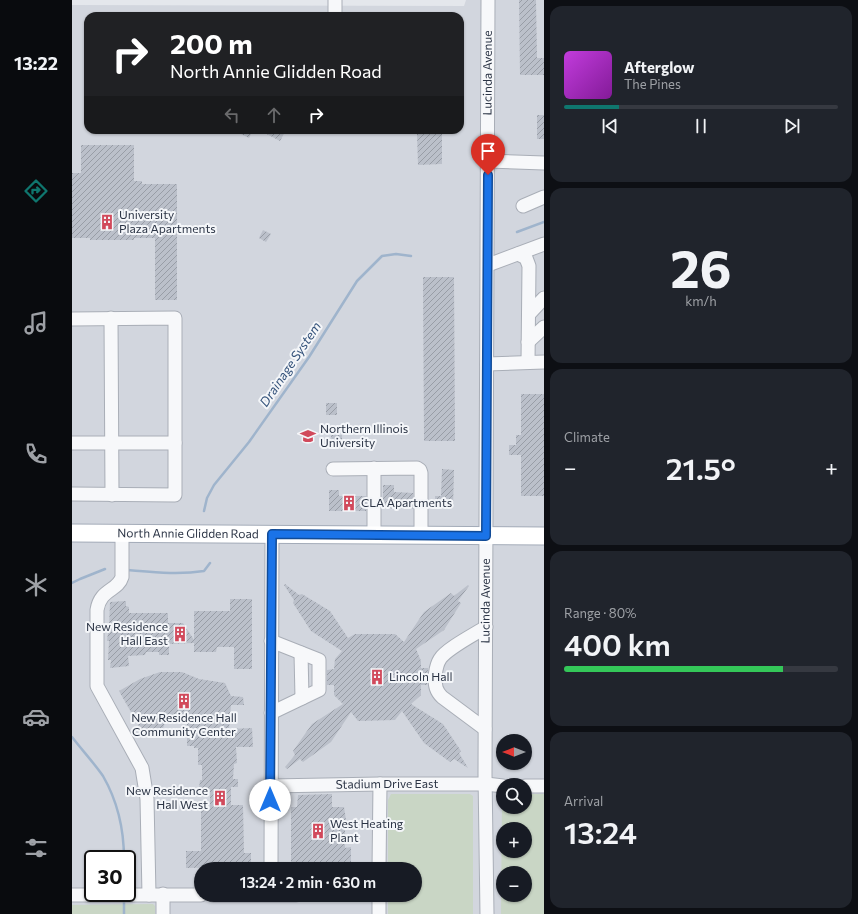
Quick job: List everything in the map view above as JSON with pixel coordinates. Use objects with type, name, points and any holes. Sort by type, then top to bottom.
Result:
[{"type":"main road","name":"North Annie Glidden Road","points":[[72,533],[544,536]]},
{"type":"street","points":[[335,0],[335,12]]},
{"type":"street","name":"Lucinda Avenue","points":[[487,914],[485,729],[488,0]]},
{"type":"street","points":[[488,161],[544,163]]},
{"type":"street","points":[[523,206],[544,197]]},
{"type":"street","points":[[488,265],[544,244]]},
{"type":"street","points":[[518,254],[526,258],[529,266],[528,362]]},
{"type":"street","points":[[529,314],[544,298]]},
{"type":"street","points":[[111,318],[112,495]]},
{"type":"street","points":[[72,319],[175,318],[175,495],[72,494]]},
{"type":"street","points":[[528,342],[544,327]]},
{"type":"street","points":[[487,364],[544,362]]},
{"type":"street","points":[[72,443],[175,443]]},
{"type":"street","points":[[333,468],[417,468],[420,470],[421,536]]},
{"type":"street","points":[[374,468],[374,535]]},
{"type":"street","points":[[122,533],[121,581],[98,602],[96,686],[142,768],[147,799],[149,895]]},
{"type":"street","points":[[270,862],[272,534]]},
{"type":"street","points":[[485,729],[442,698],[437,692],[435,684],[436,667],[440,658],[486,627]]},
{"type":"street","points":[[271,641],[319,660],[319,690],[271,713]]},
{"type":"street","points":[[301,653],[302,698]]},
{"type":"street","points":[[379,862],[380,784]]},
{"type":"street","name":"Stadium Drive East","points":[[270,786],[380,784],[496,785]]},
{"type":"street","points":[[532,786],[544,786]]},
{"type":"street","points":[[163,894],[163,914]]},
{"type":"street","points":[[72,895],[194,895]]},
{"type":"street","points":[[379,902],[379,914]]},
{"type":"shaded area","name":"Northern Illinois University","points":[[466,0],[544,0],[544,914],[72,914],[72,5],[464,6]]},
{"type":"green space","points":[[391,794],[470,794],[473,796],[473,914],[388,914],[388,902],[422,902],[422,862],[388,862],[388,800]]},
{"type":"green space","points":[[532,794],[544,794],[544,914],[501,914],[501,902],[532,902],[532,866],[501,866],[501,858],[532,858],[532,822],[502,822],[502,814],[532,814]]},
{"type":"green space","points":[[153,904],[155,906],[155,914],[72,914],[72,905]]},
{"type":"building","points":[[519,0],[536,0],[537,58],[544,58],[544,75],[520,75]]},
{"type":"building","points":[[537,115],[544,115],[544,139],[537,139]]},
{"type":"building","points":[[241,134],[251,134],[249,138]]},
{"type":"building","points":[[267,134],[284,134],[280,141]]},
{"type":"building","points":[[417,134],[442,134],[442,164],[418,165]]},
{"type":"building","name":"University Plaza Apartments","points":[[81,145],[134,145],[134,181],[142,181],[142,184],[177,184],[177,300],[155,300],[155,238],[134,238],[134,240],[90,240],[90,238],[72,238],[72,173],[81,173]]},
{"type":"building","points":[[263,230],[271,234],[266,242],[259,238]]},
{"type":"building","points":[[423,277],[454,277],[455,441],[424,441]]},
{"type":"building","points":[[521,394],[544,394],[544,496],[521,496],[521,455],[509,455],[509,445],[516,445],[516,435],[521,435]]},
{"type":"building","points":[[326,403],[337,403],[337,415],[326,415]]},
{"type":"building","points":[[331,435],[342,435],[342,444],[332,444]]},
{"type":"building","name":"CLA Apartments","points":[[442,469],[454,470],[453,508],[435,508],[435,496],[441,496]]},
{"type":"building","name":"CLA Apartments","points":[[383,485],[394,485],[394,492],[413,493],[413,509],[383,508]]},
{"type":"building","name":"CLA Apartments","points":[[329,490],[339,490],[339,496],[366,496],[366,511],[329,511]]},
{"type":"building","name":"Lincoln Hall","points":[[285,584],[299,595],[302,594],[330,611],[348,638],[355,634],[395,634],[404,642],[424,612],[451,593],[454,596],[468,585],[469,586],[458,601],[461,603],[444,630],[416,649],[421,661],[421,668],[428,668],[427,685],[421,685],[421,695],[411,704],[443,724],[461,751],[459,753],[468,768],[454,759],[450,762],[424,743],[402,711],[395,720],[358,721],[351,712],[331,742],[303,762],[300,759],[287,769],[285,767],[295,755],[293,751],[312,724],[343,704],[334,695],[334,685],[327,685],[327,670],[334,669],[335,659],[342,651],[311,631],[293,603],[294,600],[284,585]]},
{"type":"building","name":"New Residence Hall East","points":[[230,599],[252,599],[252,669],[234,669],[234,647],[217,647],[216,652],[194,652],[194,643],[169,644],[169,655],[159,655],[159,652],[146,652],[145,655],[128,656],[129,666],[110,668],[111,660],[108,660],[108,633],[105,632],[105,628],[109,627],[110,602],[126,601],[126,606],[129,607],[129,613],[168,613],[168,623],[183,623],[194,640],[194,611],[230,611]]},
{"type":"building","points":[[160,672],[182,672],[199,679],[225,683],[231,696],[243,697],[244,705],[231,705],[229,729],[252,728],[253,747],[236,747],[237,763],[234,764],[233,779],[238,779],[238,787],[231,787],[231,805],[243,805],[244,853],[251,853],[251,862],[194,862],[194,868],[186,868],[186,851],[201,851],[201,810],[210,809],[210,789],[199,789],[200,780],[202,780],[202,765],[198,765],[198,748],[194,748],[194,746],[187,746],[187,721],[165,723],[163,728],[154,728],[152,736],[143,737],[140,728],[119,691],[140,679]]},
{"type":"building","name":"West Heating Plant","points":[[332,794],[332,807],[344,807],[346,820],[345,848],[351,847],[351,862],[291,862],[291,807],[297,807],[298,795]]},
{"type":"waterway","points":[[517,232],[544,222]]},
{"type":"waterway","name":"Drainage System","points":[[204,511],[207,498],[214,485],[249,442],[309,357],[357,281],[382,256],[396,254],[411,256]]},
{"type":"waterway","name":"Drainage System","points":[[126,570],[184,573],[204,571],[210,563]]},
{"type":"waterway","name":"Drainage System","points":[[72,583],[105,569]]},
{"type":"waterway","name":"Drainage System","points":[[72,737],[103,776],[113,796],[119,816],[124,850]]},
{"type":"waterway","name":"Drainage System","points":[[124,902],[124,914]]},
{"type":"place","name":"University Plaza Apartments","points":[[107,222]]},
{"type":"place","name":"Northern Illinois University","points":[[308,436]]},
{"type":"place","name":"CLA Apartments","points":[[349,503]]},
{"type":"place","name":"New Residence Hall East","points":[[180,634]]},
{"type":"place","name":"Lincoln Hall","points":[[377,677]]},
{"type":"place","name":"New Residence Hall Community Center","points":[[184,701]]},
{"type":"place","name":"New Residence Hall West","points":[[220,798]]},
{"type":"place","name":"West Heating Plant","points":[[318,831]]},
{"type":"route","points":[[270,800],[272,534],[486,536],[488,175]]}]
